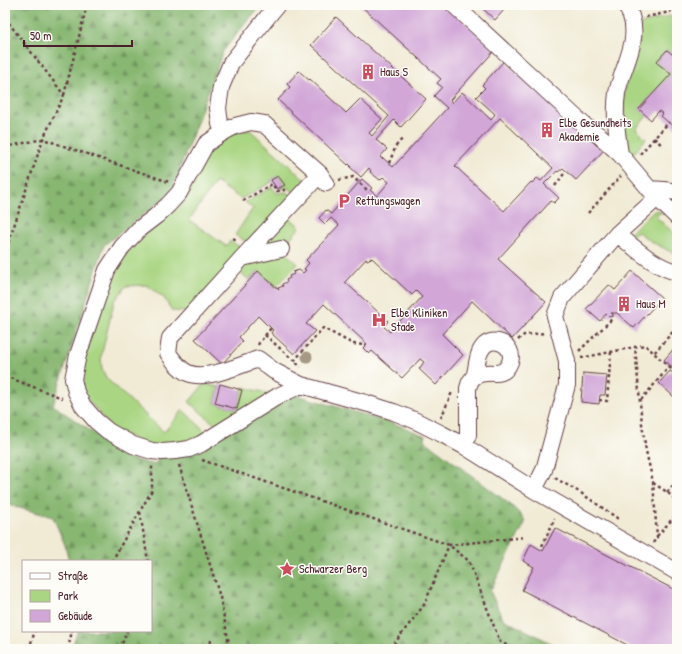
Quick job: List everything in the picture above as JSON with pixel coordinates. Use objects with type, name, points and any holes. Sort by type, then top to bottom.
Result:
[{"type":"street","points":[[223,132],[220,124],[218,108],[221,87],[231,64],[277,5]]},
{"type":"street","points":[[454,5],[585,126],[600,136],[625,160],[653,193],[677,217]]},
{"type":"street","points":[[625,5],[628,8],[632,20],[633,34],[630,51],[617,93],[616,113],[617,130],[625,160]]},
{"type":"street","points":[[301,385],[278,396],[201,444],[189,449],[175,451],[152,451],[133,446],[108,431],[96,421],[83,406],[76,392],[73,379],[78,355],[107,270],[122,247],[139,229],[168,205],[178,193],[206,144],[223,132],[235,126],[251,122],[264,124],[323,178],[242,258],[170,338],[168,353],[180,368],[189,373],[200,375],[219,372],[258,359],[301,385],[370,404],[414,420],[464,446],[534,490],[655,547],[677,572]]},
{"type":"street","points":[[534,490],[543,473],[567,385],[566,358],[555,316],[562,298],[653,193],[664,190],[677,192]]},
{"type":"street","points":[[617,234],[652,261],[671,271],[677,272]]},
{"type":"street","points":[[242,258],[281,249]]},
{"type":"street","points":[[464,446],[468,435],[468,388],[475,376]]},
{"type":"path","points":[[5,253],[43,139],[64,95],[87,5]]},
{"type":"path","points":[[632,20],[670,12],[673,5]]},
{"type":"path","points":[[5,18],[64,95]]},
{"type":"path","points":[[588,213],[624,173],[625,160],[654,138],[669,122]]},
{"type":"path","points":[[389,163],[396,146],[403,138]]},
{"type":"path","points":[[654,138],[663,146]]},
{"type":"path","points":[[5,147],[43,139],[182,187]]},
{"type":"path","points":[[555,186],[566,171]]},
{"type":"path","points":[[323,178],[353,177],[369,192]]},
{"type":"path","points":[[243,201],[272,184],[277,191],[287,190]]},
{"type":"path","points":[[566,358],[580,351],[612,319],[612,316]]},
{"type":"path","points":[[654,353],[677,327]]},
{"type":"path","points":[[258,359],[259,343],[271,328]]},
{"type":"path","points":[[294,361],[323,328],[354,344],[366,345]]},
{"type":"path","points":[[524,335],[544,334]]},
{"type":"path","points":[[566,358],[611,352],[645,345],[675,372]]},
{"type":"path","points":[[635,347],[642,424],[653,482],[657,537],[655,547]]},
{"type":"path","points":[[599,400],[607,401],[611,352]]},
{"type":"path","points":[[640,400],[670,367]]},
{"type":"path","points":[[5,376],[83,406]]},
{"type":"path","points":[[441,419],[454,387]]},
{"type":"path","points":[[113,560],[152,490],[152,451]]},
{"type":"path","points":[[175,451],[449,545],[469,561],[500,642],[515,649]]},
{"type":"path","points":[[175,451],[220,597],[230,649]]},
{"type":"path","points":[[543,473],[550,475],[581,493],[620,521]]},
{"type":"path","points":[[667,492],[677,481]]},
{"type":"path","points":[[653,482],[677,501]]},
{"type":"path","points":[[140,511],[148,560]]},
{"type":"path","points":[[657,537],[677,514]]},
{"type":"path","points":[[449,545],[526,537]]},
{"type":"path","points":[[390,649],[424,604],[449,545]]},
{"type":"path","points":[[30,649],[35,632]]},
{"type":"path","points":[[68,649],[72,632]]},
{"type":"path","points":[[120,649],[127,632]]},
{"type":"path","points":[[210,649],[211,638]]},
{"type":"green space","points":[[5,5],[261,5],[223,51],[171,193],[104,245],[53,405],[131,459],[155,465],[159,456],[286,397],[300,396],[395,424],[426,436],[424,440],[511,505],[523,517],[525,523],[490,591],[503,619],[563,649],[71,649],[78,632],[152,632],[152,560],[69,560],[65,545],[53,517],[5,504]]},
{"type":"green space","points":[[677,14],[673,29],[677,33],[677,58],[667,50],[656,61],[671,74],[639,109],[647,116],[636,129],[646,139],[633,154],[627,148],[623,124],[624,93],[641,24]]},
{"type":"green space","points":[[250,130],[305,181],[295,193],[288,188],[279,189],[284,185],[278,176],[271,180],[272,182],[241,199],[216,182],[189,220],[226,246],[230,241],[240,247],[240,254],[187,312],[172,311],[164,298],[147,285],[126,286],[114,302],[101,357],[102,370],[107,379],[164,432],[183,410],[209,435],[198,441],[153,448],[111,428],[84,395],[81,378],[84,355],[116,265],[142,235],[183,203],[207,152],[229,134]]},
{"type":"green space","points":[[272,187],[277,193],[286,192],[292,196],[253,239],[245,241],[235,235],[253,208],[245,202]]},
{"type":"green space","points":[[658,210],[662,212],[655,216],[677,236],[677,255],[652,242],[638,232],[631,238],[628,235],[652,212]]},
{"type":"green space","points":[[289,217],[300,227],[281,249],[298,264],[276,287],[258,271],[249,280],[239,271]]},
{"type":"green space","points":[[204,384],[219,387],[215,403],[237,409],[243,387],[271,394],[219,428],[189,402]]},
{"type":"building","points":[[360,5],[446,5],[495,50],[450,100],[452,103],[462,92],[491,120],[495,114],[476,97],[485,88],[482,85],[504,61],[603,151],[576,180],[563,168],[558,172],[557,171],[544,184],[559,198],[554,203],[551,201],[498,259],[546,302],[512,339],[472,301],[442,334],[463,355],[436,385],[419,369],[424,362],[420,359],[402,378],[372,351],[369,354],[363,348],[367,344],[324,304],[306,324],[315,331],[294,354],[271,333],[273,330],[258,316],[239,337],[243,341],[222,364],[195,339],[258,271],[279,290],[278,288],[283,286],[282,284],[287,282],[286,280],[290,278],[289,276],[294,274],[293,272],[299,270],[303,273],[306,270],[304,269],[309,263],[306,260],[339,225],[331,218],[325,224],[319,218],[326,210],[331,214],[362,179],[372,188],[370,190],[377,196],[389,182],[383,177],[380,180],[370,172],[371,171],[369,168],[361,177],[350,167],[351,166],[349,164],[348,165],[278,100],[290,87],[287,84],[299,71],[309,80],[310,79],[346,113],[360,99],[382,119],[369,133],[372,136],[389,116],[311,45],[336,17],[426,99],[401,127],[394,120],[376,140],[387,149],[380,157],[393,167],[447,108],[434,96],[442,87],[437,83],[441,79]],"holes":[[[500,118],[553,168],[541,181],[537,178],[532,183],[531,182],[504,211],[455,166]],[[372,258],[412,295],[416,291],[422,297],[390,332],[384,327],[388,321],[345,282],[366,259],[368,260]]]},
{"type":"building","points":[[479,5],[506,5],[502,9],[504,10],[495,20]]},
{"type":"building","points":[[667,50],[677,58],[677,130],[661,116],[663,114],[659,111],[651,120],[639,109],[671,74],[656,62]]},
{"type":"building","points":[[278,176],[285,185],[277,189],[271,180]]},
{"type":"building","name":"Haus M","points":[[632,271],[662,298],[634,328],[617,313],[611,313],[613,316],[609,317],[606,314],[600,321],[586,309],[609,285],[615,290]]},
{"type":"building","points":[[677,345],[677,393],[674,397],[659,383],[670,371],[673,373],[676,370],[664,360]]},
{"type":"building","points":[[583,373],[607,375],[605,395],[600,395],[599,404],[581,402]]},
{"type":"building","points":[[220,384],[242,390],[237,409],[215,403]]},
{"type":"building","points":[[555,528],[677,591],[677,645],[675,649],[635,649],[522,590],[534,567],[523,561],[531,544],[543,551]]},
{"type":"place","name":"Haus S","points":[[368,72]]},
{"type":"place","name":"Elbe Gesundheits Akademie","points":[[547,130]]},
{"type":"place","name":"Rettungswagen","points":[[344,201]]},
{"type":"place","name":"Haus M","points":[[624,304]]},
{"type":"place","name":"Elbe Kliniken Stade","points":[[379,320]]},
{"type":"place","name":"Schwarzer Berg","points":[[287,569]]}]
